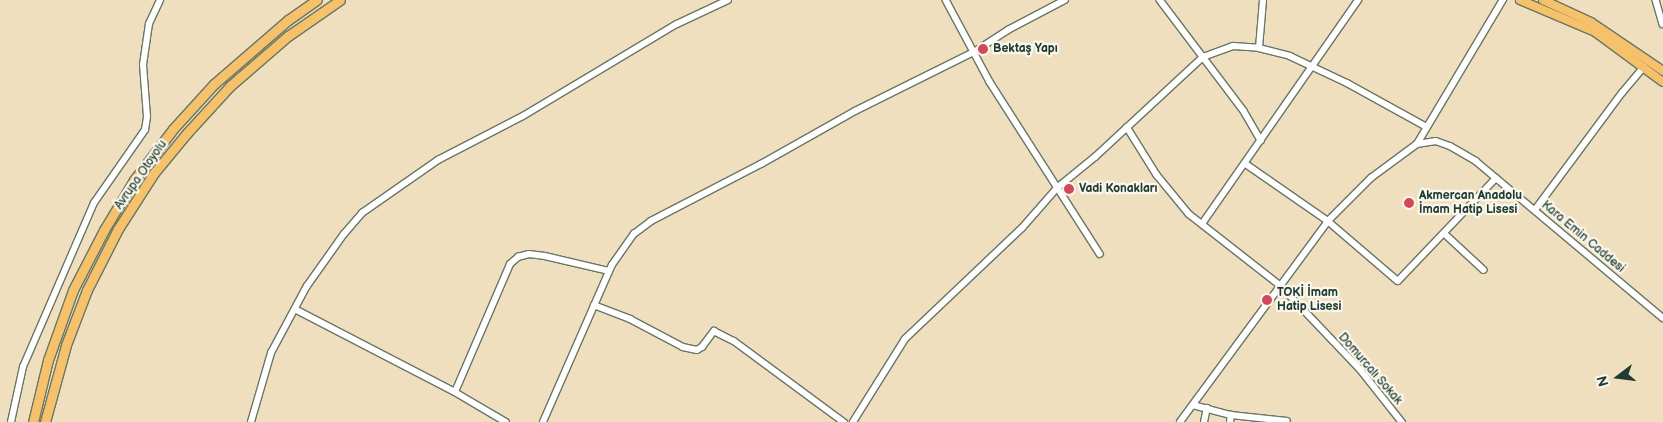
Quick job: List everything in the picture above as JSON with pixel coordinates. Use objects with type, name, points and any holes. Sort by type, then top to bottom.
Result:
[{"type":"highway","name":"Avrupa Otoyolu","points":[[33,422],[48,360],[73,290],[104,230],[134,180],[173,129],[214,84],[288,20],[317,0]]},
{"type":"highway","name":"Avrupa Otoyolu","points":[[45,422],[66,345],[87,290],[118,229],[154,173],[230,86],[288,36],[340,0]]},
{"type":"main road","points":[[1520,0],[1595,32],[1663,82]]},
{"type":"main road","points":[[1543,0],[1591,22],[1663,71]]},
{"type":"street","points":[[11,422],[23,367],[94,203],[145,130],[148,117],[143,64],[149,24],[160,0]]},
{"type":"street","points":[[251,422],[271,353],[307,286],[362,213],[438,160],[523,116],[678,24],[728,0]]},
{"type":"street","points":[[946,0],[990,82],[1100,254]]},
{"type":"street","points":[[543,422],[609,272],[623,246],[651,220],[761,164],[854,111],[974,52],[1008,30],[1065,0]]},
{"type":"street","points":[[1160,0],[1244,111],[1260,140]]},
{"type":"street","points":[[1259,48],[1263,0]]},
{"type":"street","points":[[1202,224],[1246,164],[1260,140],[1358,0]]},
{"type":"street","points":[[1180,422],[1328,220],[1371,178],[1417,144],[1503,0]]},
{"type":"street","points":[[1656,0],[1663,24]]},
{"type":"street","points":[[853,422],[905,339],[1022,228],[1057,188],[1203,57],[1233,46],[1259,48],[1290,56],[1427,127]]},
{"type":"street","points":[[1535,210],[1644,67]]},
{"type":"street","name":"Domurcalı Sokak","points":[[1127,127],[1174,198],[1202,224],[1281,286],[1360,369],[1402,422]]},
{"type":"street","name":"Kara Emin Caddesi","points":[[1417,144],[1436,141],[1450,146],[1476,161],[1663,318]]},
{"type":"street","points":[[1246,164],[1328,220],[1398,281],[1496,178]]},
{"type":"street","points":[[1444,233],[1484,270]]},
{"type":"street","points":[[455,392],[510,264],[518,257],[529,254],[545,256],[609,272]]},
{"type":"street","points":[[594,305],[630,319],[683,347],[697,350],[702,347],[714,331],[734,341],[844,422]]},
{"type":"street","points":[[295,309],[455,392],[506,422]]},
{"type":"street","points":[[1193,405],[1231,414],[1287,421]]},
{"type":"street","points":[[1204,422],[1207,408]]},
{"type":"street","points":[[1230,422],[1231,414]]},
{"type":"place","name":"Bektaş Yapı","points":[[983,49]]},
{"type":"place","name":"Vadi Konakları","points":[[1069,189]]},
{"type":"place","name":"Akmercan Anadolu İmam Hatip Lisesi","points":[[1409,203]]},
{"type":"place","name":"TOKİ İmam Hatip Lisesi","points":[[1267,300]]}]
